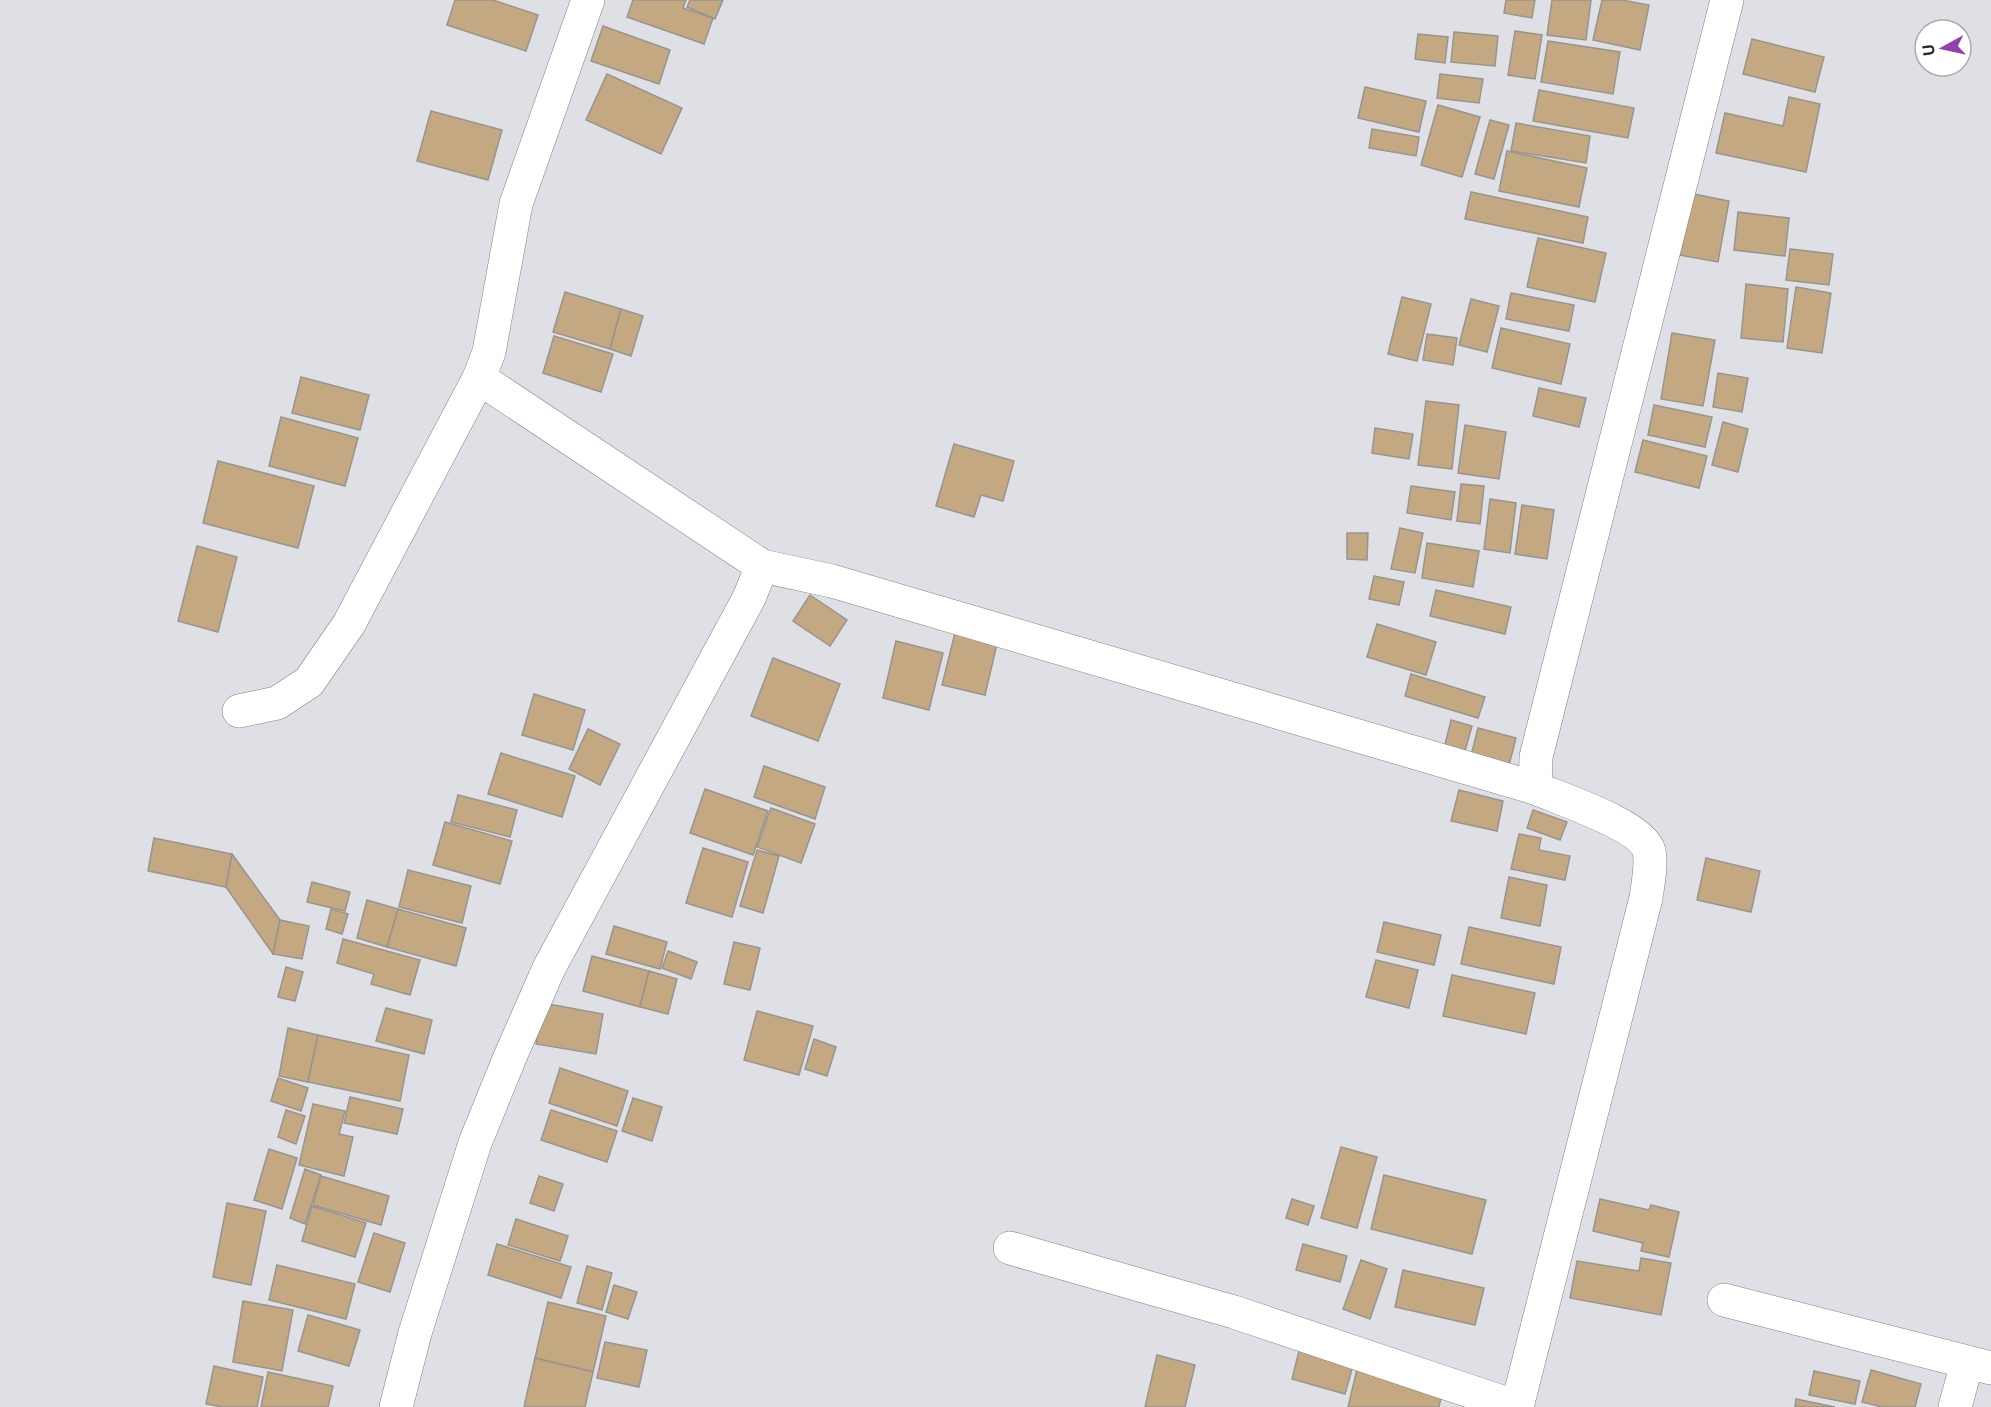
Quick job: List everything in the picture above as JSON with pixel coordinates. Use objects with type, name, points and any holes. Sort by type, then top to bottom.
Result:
[{"type":"street","points":[[239,711],[277,703],[309,682],[349,624],[479,378],[489,352],[516,204],[588,0]]},
{"type":"street","points":[[1535,788],[1539,736],[1727,0]]},
{"type":"street","points":[[479,378],[762,566],[832,581],[1535,788],[1626,827],[1642,838],[1649,850],[1649,872],[1644,910],[1517,1407],[1234,1312],[1011,1248]]},
{"type":"street","points":[[396,1407],[415,1333],[475,1143],[510,1057],[549,968],[749,598],[762,566]]},
{"type":"street","points":[[1724,1300],[1979,1365],[1955,1407]]},
{"type":"building","points":[[455,0],[493,0],[538,15],[526,51],[447,25]]},
{"type":"building","points":[[633,0],[686,0],[683,8],[713,18],[704,44],[627,17]]},
{"type":"building","points":[[690,0],[723,0],[715,19],[687,7]]},
{"type":"building","points":[[1506,0],[1535,0],[1532,18],[1504,13]]},
{"type":"building","points":[[1552,0],[1591,0],[1586,40],[1547,35]]},
{"type":"building","points":[[1602,0],[1622,0],[1649,5],[1640,50],[1593,40]]},
{"type":"building","points":[[603,26],[670,50],[659,84],[591,61]]},
{"type":"building","points":[[1515,31],[1542,35],[1535,79],[1508,75]]},
{"type":"building","points":[[1454,32],[1498,36],[1495,66],[1451,62]]},
{"type":"building","points":[[1418,34],[1448,37],[1445,63],[1415,59]]},
{"type":"building","points":[[1752,39],[1824,57],[1815,92],[1743,74]]},
{"type":"building","points":[[1548,41],[1620,52],[1613,94],[1541,82]]},
{"type":"building","points":[[607,74],[682,108],[661,154],[586,120]]},
{"type":"building","points":[[1440,74],[1483,79],[1479,103],[1437,98]]},
{"type":"building","points":[[1365,87],[1426,101],[1419,132],[1358,118]]},
{"type":"building","points":[[1539,90],[1634,108],[1628,138],[1533,121]]},
{"type":"building","points":[[1789,97],[1820,104],[1806,172],[1716,153],[1725,113],[1783,126]]},
{"type":"building","points":[[1438,105],[1480,117],[1462,177],[1421,165]]},
{"type":"building","points":[[431,111],[502,130],[488,180],[417,161]]},
{"type":"building","points":[[1490,120],[1509,125],[1494,179],[1475,174]]},
{"type":"building","points":[[1516,123],[1590,136],[1586,163],[1511,151]]},
{"type":"building","points":[[1372,129],[1419,137],[1416,156],[1369,148]]},
{"type":"building","points":[[1507,151],[1587,168],[1579,207],[1499,191]]},
{"type":"building","points":[[1679,191],[1729,201],[1718,262],[1668,253]]},
{"type":"building","points":[[1471,192],[1588,217],[1583,243],[1465,219]]},
{"type":"building","points":[[1738,212],[1789,218],[1785,256],[1734,250]]},
{"type":"building","points":[[1538,238],[1606,253],[1595,302],[1527,287]]},
{"type":"building","points":[[1790,249],[1833,254],[1829,285],[1786,280]]},
{"type":"building","points":[[1746,284],[1788,289],[1783,342],[1741,338]]},
{"type":"building","points":[[1796,287],[1831,293],[1822,353],[1787,348]]},
{"type":"building","points":[[565,292],[621,309],[610,349],[553,332]]},
{"type":"building","points":[[1511,293],[1574,305],[1569,331],[1506,319]]},
{"type":"building","points":[[1402,297],[1431,304],[1417,361],[1388,354]]},
{"type":"building","points":[[1471,299],[1499,306],[1487,352],[1459,345]]},
{"type":"building","points":[[621,309],[643,316],[631,356],[610,349]]},
{"type":"building","points":[[1501,328],[1570,344],[1561,384],[1492,368]]},
{"type":"building","points":[[1672,333],[1715,340],[1703,406],[1661,399]]},
{"type":"building","points":[[1427,334],[1457,338],[1453,365],[1423,360]]},
{"type":"building","points":[[554,336],[613,354],[601,392],[543,373]]},
{"type":"building","points":[[1718,373],[1748,378],[1742,412],[1713,407]]},
{"type":"building","points":[[301,377],[369,395],[360,430],[292,413]]},
{"type":"building","points":[[1539,388],[1586,398],[1579,427],[1533,416]]},
{"type":"building","points":[[1426,401],[1459,405],[1452,469],[1418,465]]},
{"type":"building","points":[[1654,405],[1712,417],[1705,447],[1648,435]]},
{"type":"building","points":[[281,417],[358,438],[345,486],[269,466]]},
{"type":"building","points":[[1723,422],[1748,429],[1738,472],[1712,465]]},
{"type":"building","points":[[1465,425],[1506,432],[1499,479],[1458,473]]},
{"type":"building","points":[[1375,428],[1413,434],[1409,459],[1372,453]]},
{"type":"building","points":[[1643,440],[1707,456],[1699,488],[1635,472]]},
{"type":"building","points":[[954,444],[1014,461],[1003,501],[981,495],[974,517],[936,506]]},
{"type":"building","points":[[218,461],[314,486],[298,548],[203,523]]},
{"type":"building","points":[[1461,484],[1484,486],[1480,524],[1457,521]]},
{"type":"building","points":[[1411,486],[1455,492],[1451,520],[1407,513]]},
{"type":"building","points":[[1490,499],[1516,503],[1510,553],[1484,549]]},
{"type":"building","points":[[1522,505],[1554,510],[1547,559],[1515,554]]},
{"type":"building","points":[[1400,528],[1423,533],[1415,573],[1391,569]]},
{"type":"building","points":[[1347,533],[1368,533],[1367,560],[1347,559]]},
{"type":"building","points":[[1427,543],[1479,551],[1473,587],[1422,578]]},
{"type":"building","points":[[197,546],[237,557],[218,632],[178,621]]},
{"type":"building","points":[[1374,576],[1404,582],[1399,605],[1369,599]]},
{"type":"building","points":[[1436,590],[1511,607],[1505,634],[1430,616]]},
{"type":"building","points":[[810,595],[847,620],[830,646],[793,621]]},
{"type":"building","points":[[1377,624],[1436,642],[1426,675],[1367,657]]},
{"type":"building","points":[[955,633],[997,644],[985,695],[942,685]]},
{"type":"building","points":[[896,641],[943,653],[929,710],[883,698]]},
{"type":"building","points":[[773,658],[840,684],[818,741],[751,716]]},
{"type":"building","points":[[1411,674],[1485,697],[1478,718],[1405,696]]},
{"type":"building","points":[[534,694],[585,710],[573,750],[522,735]]},
{"type":"building","points":[[1451,720],[1472,726],[1463,758],[1443,753]]},
{"type":"building","points":[[1478,728],[1516,738],[1508,769],[1470,760]]},
{"type":"building","points":[[588,729],[620,744],[600,785],[569,769]]},
{"type":"building","points":[[501,753],[575,776],[562,817],[488,794]]},
{"type":"building","points":[[764,766],[825,787],[815,819],[754,797]]},
{"type":"building","points":[[705,789],[768,811],[753,855],[690,833]]},
{"type":"building","points":[[1459,790],[1503,801],[1497,831],[1451,821]]},
{"type":"building","points":[[458,795],[517,810],[510,837],[451,822]]},
{"type":"building","points":[[771,808],[815,824],[801,863],[757,847]]},
{"type":"building","points":[[1533,810],[1567,822],[1560,840],[1527,828]]},
{"type":"building","points":[[445,822],[512,841],[500,884],[433,865]]},
{"type":"building","points":[[1519,834],[1541,838],[1539,850],[1570,856],[1565,880],[1511,869]]},
{"type":"building","points":[[154,838],[232,854],[226,887],[148,871]]},
{"type":"building","points":[[703,848],[748,862],[732,917],[686,903]]},
{"type":"building","points":[[757,850],[779,856],[763,913],[740,906]]},
{"type":"building","points":[[232,854],[280,920],[273,954],[226,887]]},
{"type":"building","points":[[1706,858],[1760,871],[1751,912],[1697,900]]},
{"type":"building","points":[[408,870],[471,886],[462,923],[399,907]]},
{"type":"building","points":[[1509,877],[1547,885],[1540,926],[1501,918]]},
{"type":"building","points":[[312,882],[350,892],[345,911],[307,902]]},
{"type":"building","points":[[367,900],[398,909],[387,947],[357,938]]},
{"type":"building","points":[[331,909],[348,914],[342,934],[326,929]]},
{"type":"building","points":[[398,909],[466,928],[456,966],[387,947]]},
{"type":"building","points":[[280,920],[309,926],[302,959],[273,954]]},
{"type":"building","points":[[1384,922],[1441,935],[1434,965],[1377,952]]},
{"type":"building","points":[[614,926],[667,942],[660,969],[606,954]]},
{"type":"building","points":[[1469,927],[1561,947],[1554,984],[1461,964]]},
{"type":"building","points":[[343,939],[420,960],[410,995],[371,984],[374,974],[337,963]]},
{"type":"building","points":[[734,942],[760,948],[750,990],[724,984]]},
{"type":"building","points":[[668,951],[697,962],[691,979],[662,968]]},
{"type":"building","points":[[592,956],[649,971],[640,1007],[583,991]]},
{"type":"building","points":[[1376,960],[1418,970],[1409,1008],[1366,997]]},
{"type":"building","points":[[286,967],[303,972],[295,1001],[278,997]]},
{"type":"building","points":[[649,971],[677,979],[668,1014],[640,1007]]},
{"type":"building","points":[[1452,975],[1535,993],[1526,1034],[1443,1016]]},
{"type":"building","points":[[543,1003],[603,1014],[596,1054],[536,1044]]},
{"type":"building","points":[[386,1008],[432,1020],[424,1054],[376,1041]]},
{"type":"building","points":[[757,1011],[813,1026],[799,1075],[744,1060]]},
{"type":"building","points":[[288,1028],[318,1035],[308,1082],[279,1076]]},
{"type":"building","points":[[318,1035],[409,1055],[400,1101],[308,1082]]},
{"type":"building","points":[[814,1039],[836,1047],[827,1076],[805,1069]]},
{"type":"building","points":[[560,1068],[628,1091],[617,1126],[549,1103]]},
{"type":"building","points":[[278,1078],[308,1088],[301,1111],[271,1101]]},
{"type":"building","points":[[350,1097],[403,1109],[397,1134],[344,1123]]},
{"type":"building","points":[[633,1098],[662,1107],[652,1141],[622,1131]]},
{"type":"building","points":[[313,1104],[345,1111],[339,1134],[353,1137],[344,1176],[299,1165]]},
{"type":"building","points":[[286,1110],[305,1116],[296,1144],[278,1137]]},
{"type":"building","points":[[551,1110],[617,1131],[607,1162],[541,1140]]},
{"type":"building","points":[[1341,1147],[1377,1157],[1357,1228],[1321,1218]]},
{"type":"building","points":[[269,1149],[297,1158],[282,1209],[254,1200]]},
{"type":"building","points":[[305,1169],[321,1175],[305,1224],[290,1218]]},
{"type":"building","points":[[1384,1175],[1486,1200],[1472,1254],[1371,1229]]},
{"type":"building","points":[[321,1176],[389,1196],[381,1225],[313,1205]]},
{"type":"building","points":[[539,1176],[563,1184],[554,1211],[530,1203]]},
{"type":"building","points":[[1292,1199],[1314,1206],[1308,1225],[1286,1218]]},
{"type":"building","points":[[1600,1199],[1649,1210],[1651,1205],[1679,1212],[1669,1257],[1641,1251],[1643,1243],[1593,1231]]},
{"type":"building","points":[[227,1203],[266,1211],[251,1285],[213,1277]]},
{"type":"building","points":[[312,1206],[366,1223],[355,1257],[302,1241]]},
{"type":"building","points":[[516,1219],[568,1236],[560,1261],[508,1245]]},
{"type":"building","points":[[374,1233],[405,1243],[390,1292],[358,1282]]},
{"type":"building","points":[[497,1244],[571,1267],[561,1298],[488,1275]]},
{"type":"building","points":[[1303,1244],[1347,1256],[1340,1282],[1296,1270]]},
{"type":"building","points":[[1641,1258],[1671,1263],[1661,1315],[1570,1298],[1577,1261],[1639,1271]]},
{"type":"building","points":[[1361,1260],[1387,1269],[1370,1319],[1343,1309]]},
{"type":"building","points":[[277,1265],[355,1284],[346,1319],[269,1300]]},
{"type":"building","points":[[587,1266],[612,1273],[602,1310],[577,1303]]},
{"type":"building","points":[[1403,1270],[1484,1288],[1475,1325],[1395,1307]]},
{"type":"building","points":[[614,1285],[637,1292],[628,1319],[606,1312]]},
{"type":"building","points":[[243,1301],[293,1310],[282,1371],[233,1362]]},
{"type":"building","points":[[548,1302],[606,1316],[593,1372],[535,1358]]},
{"type":"building","points":[[308,1315],[360,1330],[349,1366],[298,1351]]},
{"type":"building","points":[[605,1342],[647,1350],[639,1387],[597,1378]]},
{"type":"building","points":[[1300,1347],[1354,1362],[1345,1394],[1292,1379]]},
{"type":"building","points":[[1157,1355],[1195,1365],[1185,1407],[1145,1407]]},
{"type":"building","points":[[535,1358],[593,1372],[585,1407],[524,1407]]},
{"type":"building","points":[[1358,1365],[1444,1384],[1439,1407],[1348,1407]]},
{"type":"building","points":[[214,1366],[263,1377],[257,1407],[222,1407],[206,1404]]},
{"type":"building","points":[[1871,1370],[1921,1384],[1915,1407],[1882,1407],[1862,1402]]},
{"type":"building","points":[[1814,1371],[1860,1381],[1855,1404],[1809,1395]]},
{"type":"building","points":[[268,1372],[333,1386],[328,1407],[261,1407]]},
{"type":"building","points":[[1796,1399],[1835,1407],[1795,1407]]}]
